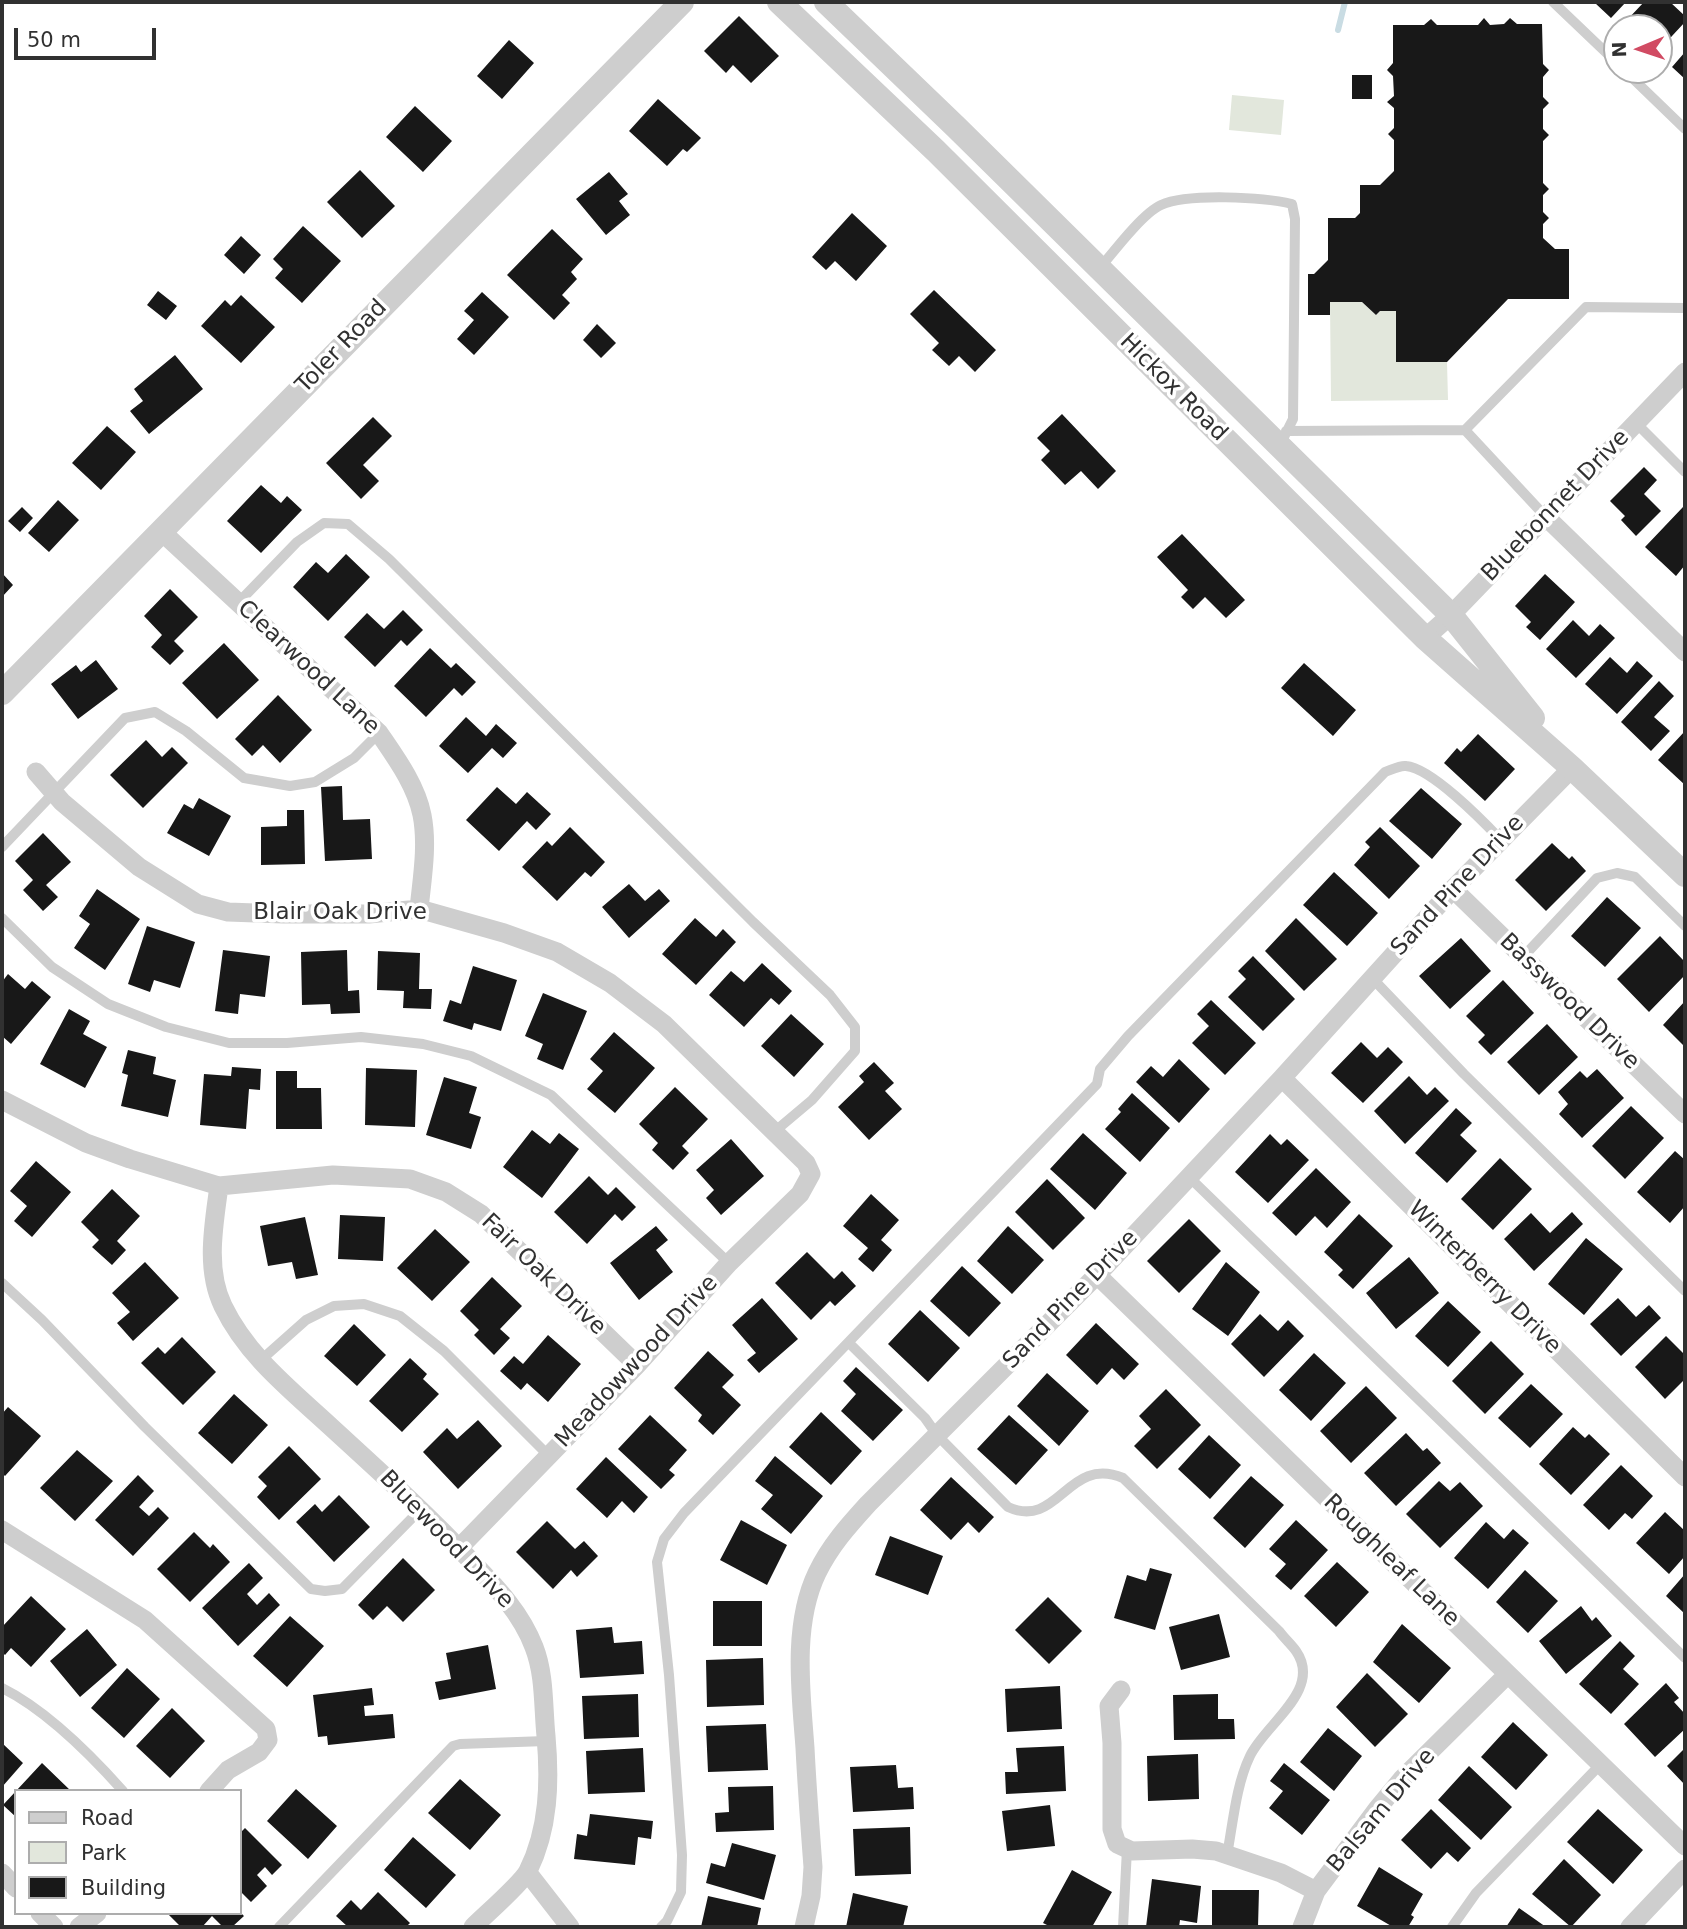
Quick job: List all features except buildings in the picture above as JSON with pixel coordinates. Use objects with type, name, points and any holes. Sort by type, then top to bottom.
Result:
[{"type":"street","name":"Toler Road","points":[[2,693],[682,2]]},
{"type":"street","name":"Hickox Road","points":[[779,2],[936,151],[1425,638],[1572,768],[1685,876]]},
{"type":"street","name":"Hickox Road","points":[[826,2],[1099,268],[1283,438],[1451,615],[1572,768]]},
{"type":"street","points":[[1077,292],[1099,268]]},
{"type":"street","points":[[1111,327],[1127,330],[1246,449],[1260,453],[1283,438]]},
{"type":"street","name":"Bluebonnet Drive","points":[[1425,638],[1451,615],[1685,372]]},
{"type":"street","points":[[1545,516],[1685,652]]},
{"type":"street","name":"Clearwood Lane","points":[[162,532],[379,733],[402,766],[422,815],[424,847],[419,909]]},
{"type":"street","name":"Sand Pine Drive","points":[[804,1927],[811,1896],[813,1867],[800,1675],[801,1641],[816,1575],[835,1541],[868,1504],[1097,1275],[1282,1078],[1453,889],[1572,768]]},
{"type":"street","name":"Blair Oak Drive","points":[[36,772],[62,802],[139,867],[198,904],[228,912],[283,914],[369,914],[419,909],[557,952],[610,983],[664,1024],[806,1163],[811,1174]]},
{"type":"street","name":"Basswood Drive","points":[[1453,889],[1685,1114]]},
{"type":"street","name":"Winterberry Drive","points":[[1282,1078],[1685,1478]]},
{"type":"street","name":"Fair Oak Drive","points":[[2,1100],[86,1143],[219,1186],[333,1175],[410,1179],[446,1192],[481,1214],[637,1366]]},
{"type":"street","name":"Meadowwood Drive","points":[[459,1548],[637,1366],[729,1263],[800,1194],[811,1174]]},
{"type":"street","name":"Bluewood Drive","points":[[219,1186],[211,1242],[221,1304],[240,1335],[261,1360],[421,1509],[503,1594],[521,1619],[535,1648],[541,1676],[546,1741],[548,1790],[544,1826],[528,1873],[473,1927]]},
{"type":"street","name":"Roughleaf Lane","points":[[1097,1275],[1685,1846]]},
{"type":"street","points":[[2,1530],[145,1620],[266,1729],[268,1740],[259,1752],[228,1770],[211,1789]]},
{"type":"street","name":"Balsam Drive","points":[[1302,1927],[1316,1891],[1365,1824],[1402,1779],[1507,1675]]},
{"type":"street","points":[[1121,1690],[1109,1706],[1112,1829],[1117,1844],[1132,1852],[1192,1849],[1216,1851],[1281,1873],[1316,1891]]},
{"type":"street","points":[[1630,1927],[1685,1870]]},
{"type":"street","points":[[2,1873],[14,1886]]},
{"type":"street","points":[[528,1873],[570,1927]]},
{"type":"street","points":[[79,1927],[94,1915]]},
{"type":"lane","points":[[1553,2],[1603,50]]},
{"type":"lane","points":[[1638,84],[1685,129]]},
{"type":"lane","points":[[1099,268],[1135,227],[1160,205],[1187,199],[1268,198],[1292,204],[1295,219],[1293,419],[1283,438]]},
{"type":"lane","points":[[1283,438],[1465,430],[1586,307],[1685,309]]},
{"type":"lane","points":[[1636,423],[1685,472]]},
{"type":"lane","points":[[1465,430],[1545,516]]},
{"type":"lane","points":[[239,603],[297,542],[324,523],[348,524],[389,559],[474,642],[753,922],[830,995],[855,1027],[855,1051],[812,1100],[774,1132]]},
{"type":"lane","points":[[2,847],[125,718],[155,712],[186,731],[244,778],[290,786],[315,782],[354,758],[379,733]]},
{"type":"lane","points":[[661,1927],[667,1921],[681,1892],[682,1856],[669,1675],[657,1562],[664,1539],[684,1513],[1097,1084],[1100,1069],[1128,1036],[1385,772],[1405,765],[1418,770],[1470,807],[1500,839]]},
{"type":"lane","points":[[1523,957],[1597,878],[1617,873],[1635,877],[1685,926]]},
{"type":"lane","points":[[2,918],[52,967],[108,1004],[166,1027],[229,1042],[287,1043],[361,1037],[423,1044],[471,1056],[551,1095],[729,1263]]},
{"type":"lane","points":[[1372,978],[1464,1074],[1685,1291]]},
{"type":"lane","points":[[1189,1177],[1685,1658]]},
{"type":"lane","points":[[2,1283],[311,1589],[342,1589],[421,1509]]},
{"type":"lane","points":[[261,1360],[306,1320],[334,1306],[364,1304],[400,1316],[444,1351],[549,1457]]},
{"type":"lane","points":[[849,1343],[925,1418],[937,1435],[1008,1507],[1032,1512],[1042,1509],[1082,1477],[1096,1472],[1110,1472],[1123,1478],[1279,1631],[1297,1653],[1304,1675],[1301,1688],[1249,1757],[1227,1855]]},
{"type":"lane","points":[[2,1688],[64,1733],[100,1765],[121,1789]]},
{"type":"lane","points":[[279,1927],[453,1746],[546,1741]]},
{"type":"lane","points":[[1452,1927],[1476,1893],[1600,1765]]},
{"type":"lane","points":[[1123,1927],[1127,1849]]},
{"type":"green space","points":[[1232,95],[1284,100],[1281,135],[1229,130]]},
{"type":"green space","points":[[1330,302],[1362,302],[1376,315],[1380,311],[1396,311],[1396,362],[1447,362],[1448,400],[1331,401]]},
{"type":"waterway","points":[[1338,30],[1345,2]]}]
